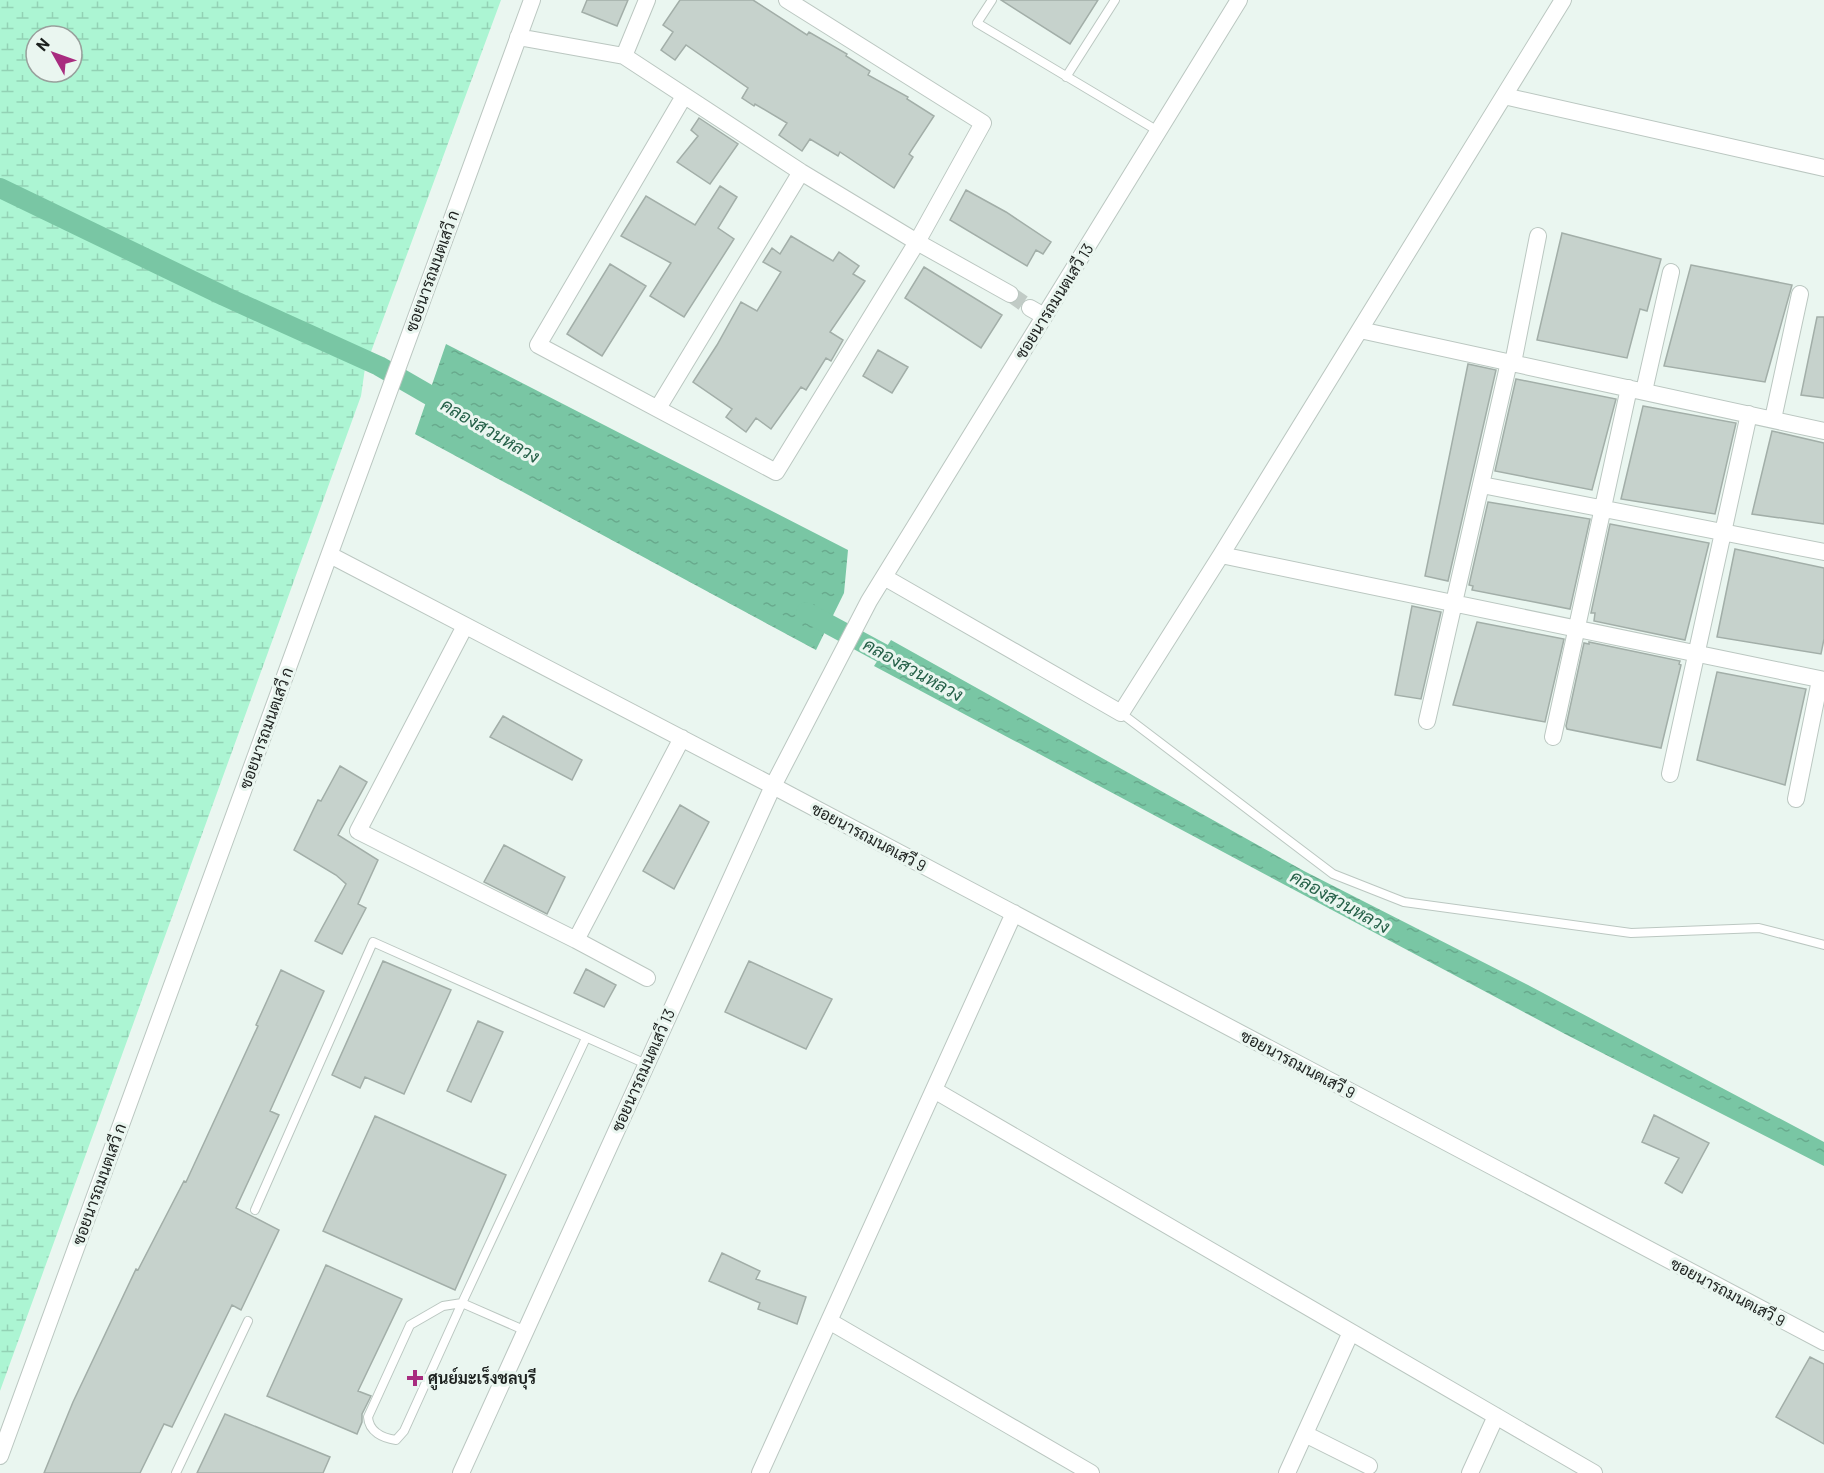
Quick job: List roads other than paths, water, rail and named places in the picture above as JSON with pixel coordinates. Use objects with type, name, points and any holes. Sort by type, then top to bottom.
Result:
[{"type":"street","name":"ซอยนารถมนตเสวี ก","points":[[0,1456],[532,0]]},
{"type":"street","points":[[624,56],[646,0]]},
{"type":"street","points":[[684,96],[538,345],[776,472],[917,242],[982,123],[787,0]]},
{"type":"street","name":"ซอยนารถมนตเสวี 13","points":[[461,1473],[773,786],[869,601],[1037,312],[1158,130],[1239,0]]},
{"type":"street","points":[[884,577],[1120,713],[1221,555],[1563,0]]},
{"type":"street","points":[[518,37],[624,56],[801,172],[917,242],[1010,294]]},
{"type":"street","points":[[1504,96],[1824,168]]},
{"type":"street","points":[[658,408],[801,172]]},
{"type":"street","points":[[1427,721],[1538,237]]},
{"type":"street","points":[[1553,737],[1602,508],[1671,272]]},
{"type":"street","points":[[1773,419],[1800,294]]},
{"type":"street","points":[[1360,330],[1824,430]]},
{"type":"street","points":[[1670,774],[1749,414]]},
{"type":"street","points":[[1482,485],[1824,552]]},
{"type":"street","name":"ซอยนารถมนตเสวี 9","points":[[330,555],[682,738],[1824,1342]]},
{"type":"street","points":[[1221,555],[1822,680],[1796,799]]},
{"type":"street","points":[[465,626],[358,831],[647,978]]},
{"type":"street","points":[[576,940],[682,738]]},
{"type":"street","points":[[760,1473],[1014,914]]},
{"type":"street","points":[[934,1090],[1594,1473]]},
{"type":"street","points":[[829,1321],[1091,1473]]},
{"type":"street","points":[[1287,1473],[1351,1332]]},
{"type":"street","points":[[1470,1473],[1496,1416]]},
{"type":"street","points":[[1305,1434],[1369,1466]]},
{"type":"lane","points":[[992,0],[977,22],[1158,130]]},
{"type":"lane","points":[[1066,77],[1115,0]]},
{"type":"lane","points":[[1120,713],[1333,874],[1404,902],[1631,933],[1759,928],[1824,945]]},
{"type":"lane","points":[[255,1210],[373,942],[646,1064]]},
{"type":"lane","points":[[526,1331],[462,1303],[443,1306],[410,1325],[368,1417],[368,1422],[374,1432],[396,1440],[404,1431],[462,1303],[586,1038]]},
{"type":"lane","points":[[176,1473],[248,1321]]},
{"type":"water","points":[[446,344],[848,550],[844,593],[816,650],[415,434]]},
{"type":"water","points":[[891,640],[1304,871],[1528,985],[1824,1142],[1824,1166],[1565,1034],[874,666]]},
{"type":"waterway","name":"คลองสวนหลวง","points":[[0,188],[224,296],[379,366],[450,407]]},
{"type":"waterway","name":"คลองสวนหลวง","points":[[806,612],[904,665]]},
{"type":"tunnel","points":[[1010,294],[1030,308]]},
{"type":"place","name":"ศูนย์มะเร็งชลบุรี","points":[[415,1378]]}]
